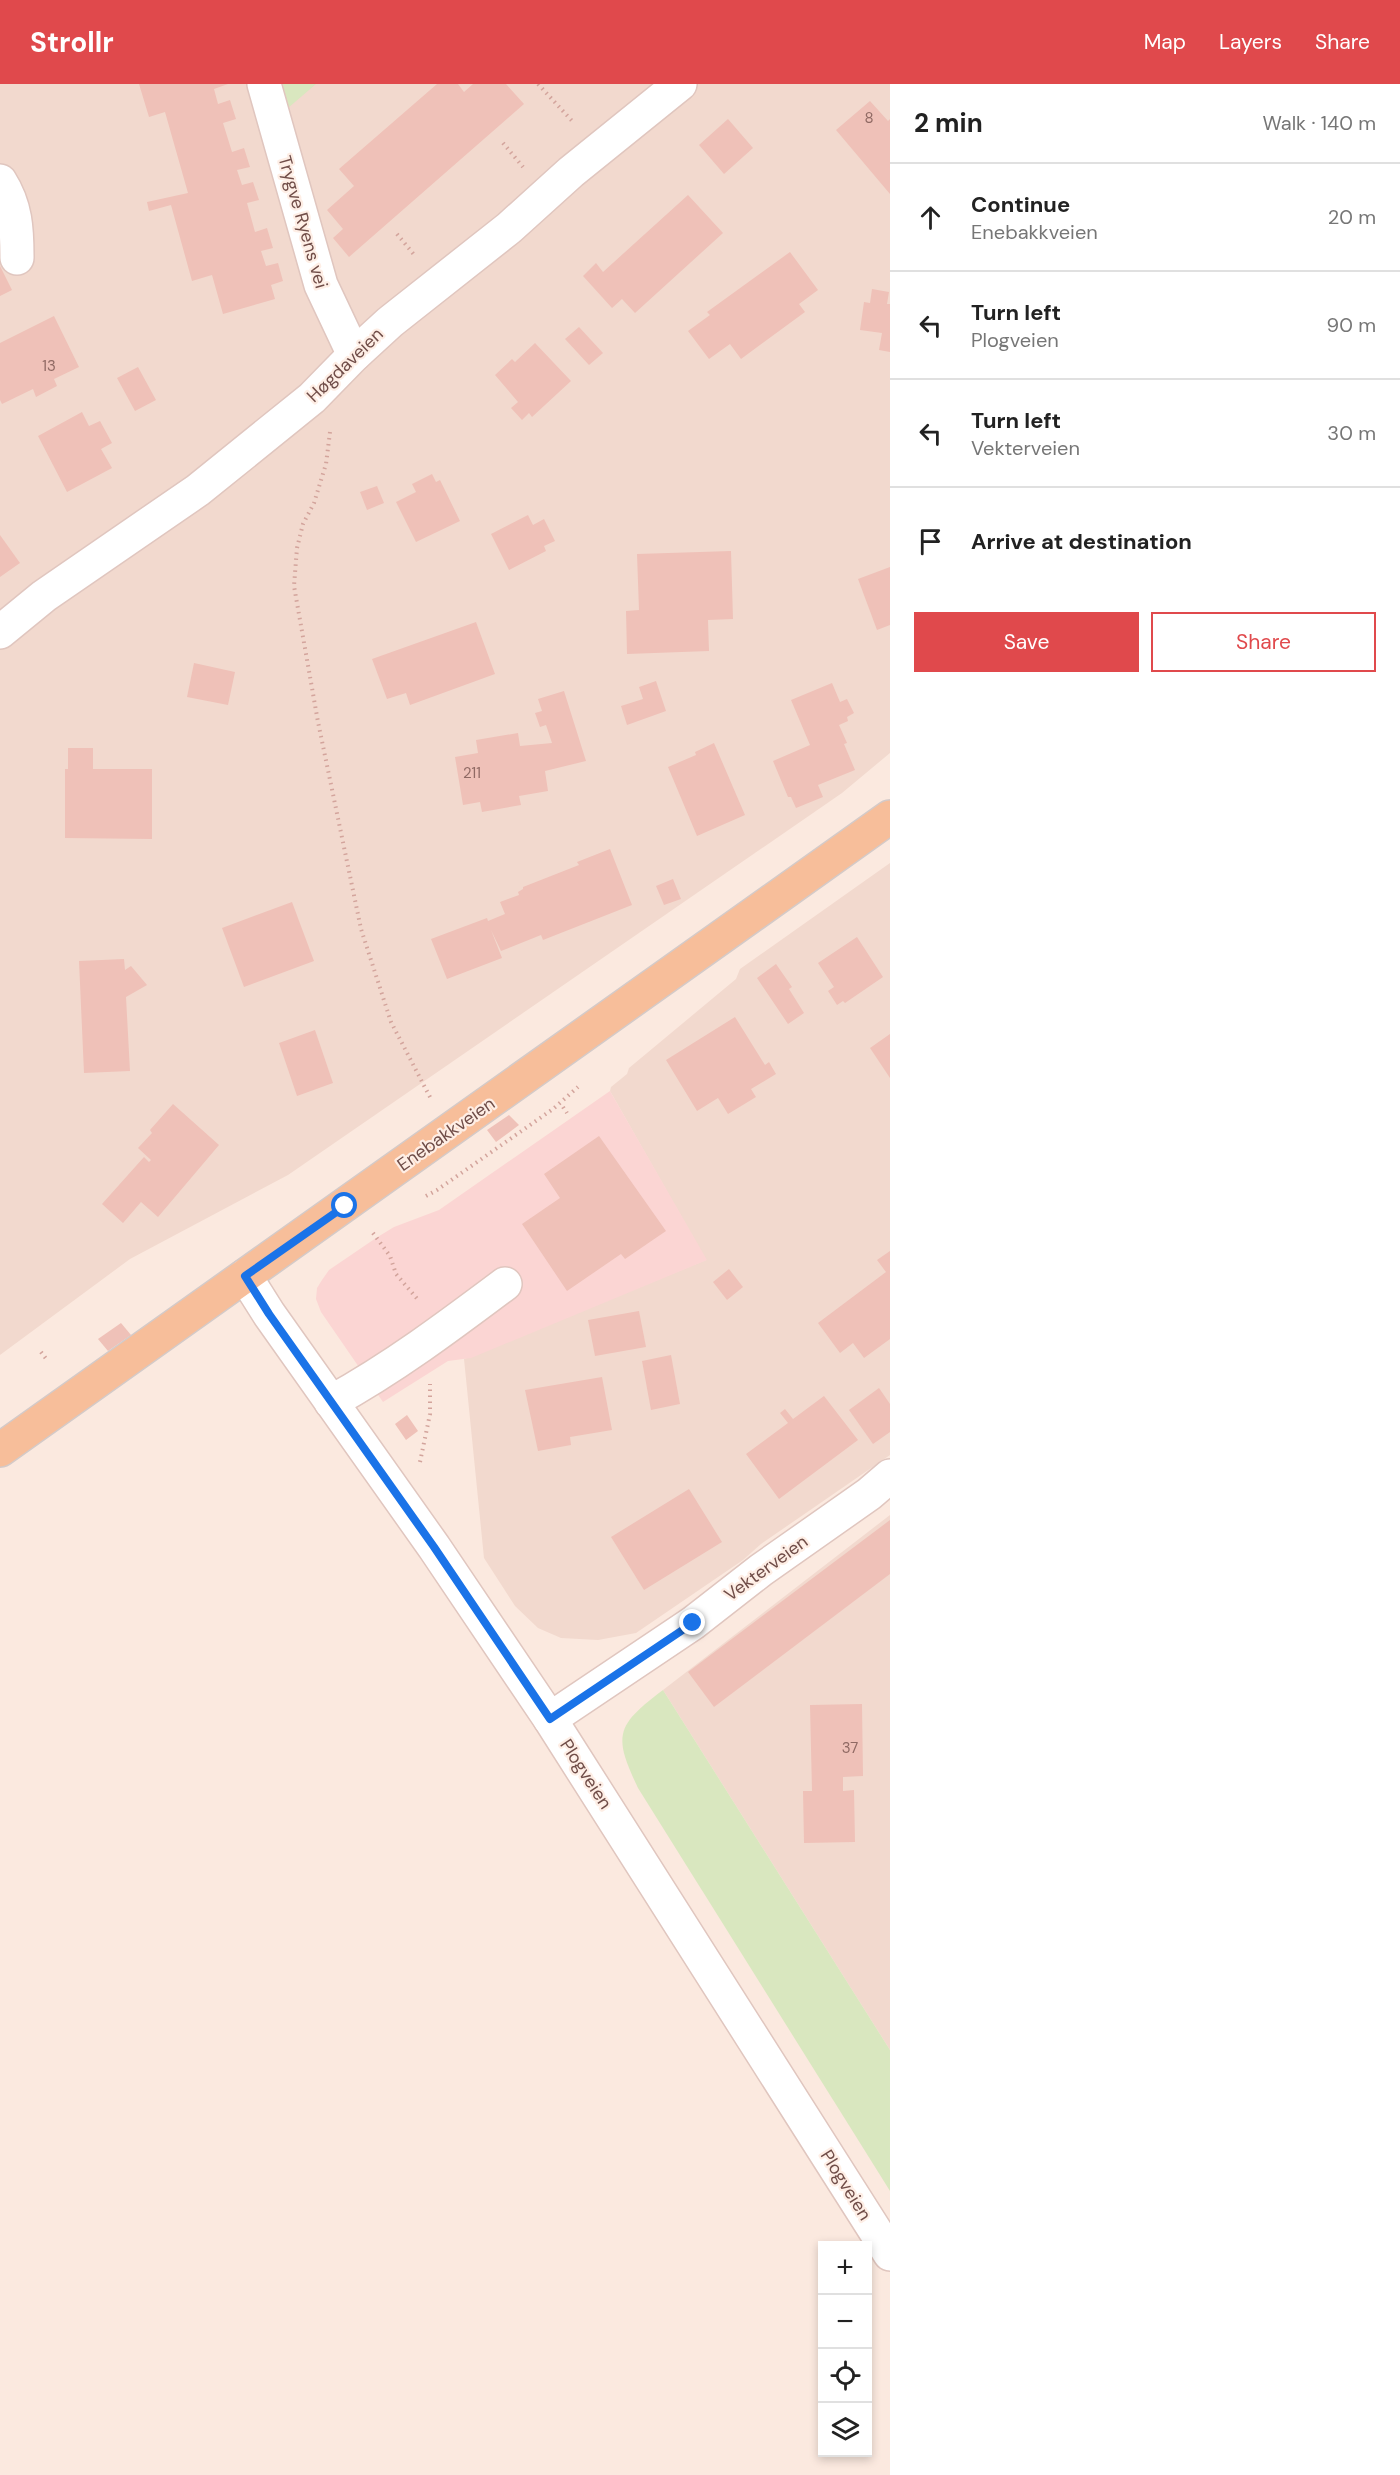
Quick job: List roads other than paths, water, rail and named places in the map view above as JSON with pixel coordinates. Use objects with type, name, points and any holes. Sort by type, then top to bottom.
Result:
[{"type":"main road","name":"Enebakkveien","points":[[0,1450],[890,817]]},
{"type":"street","name":"Trygve Ryens vei","points":[[264,84],[321,285],[354,355]]},
{"type":"street","name":"Høgdaveien","points":[[0,632],[44,596],[198,490],[312,398],[390,322],[509,228],[571,172],[680,84]]},
{"type":"street","points":[[0,181],[13,205],[17,226],[17,258]]},
{"type":"street","name":"Plogveien","points":[[245,1276],[550,1719],[890,2254]]},
{"type":"street","points":[[331,1402],[360,1386],[445,1330],[505,1284]]},
{"type":"street","name":"Vekterveien","points":[[550,1719],[693,1623],[761,1570],[869,1494],[890,1476]]}]
